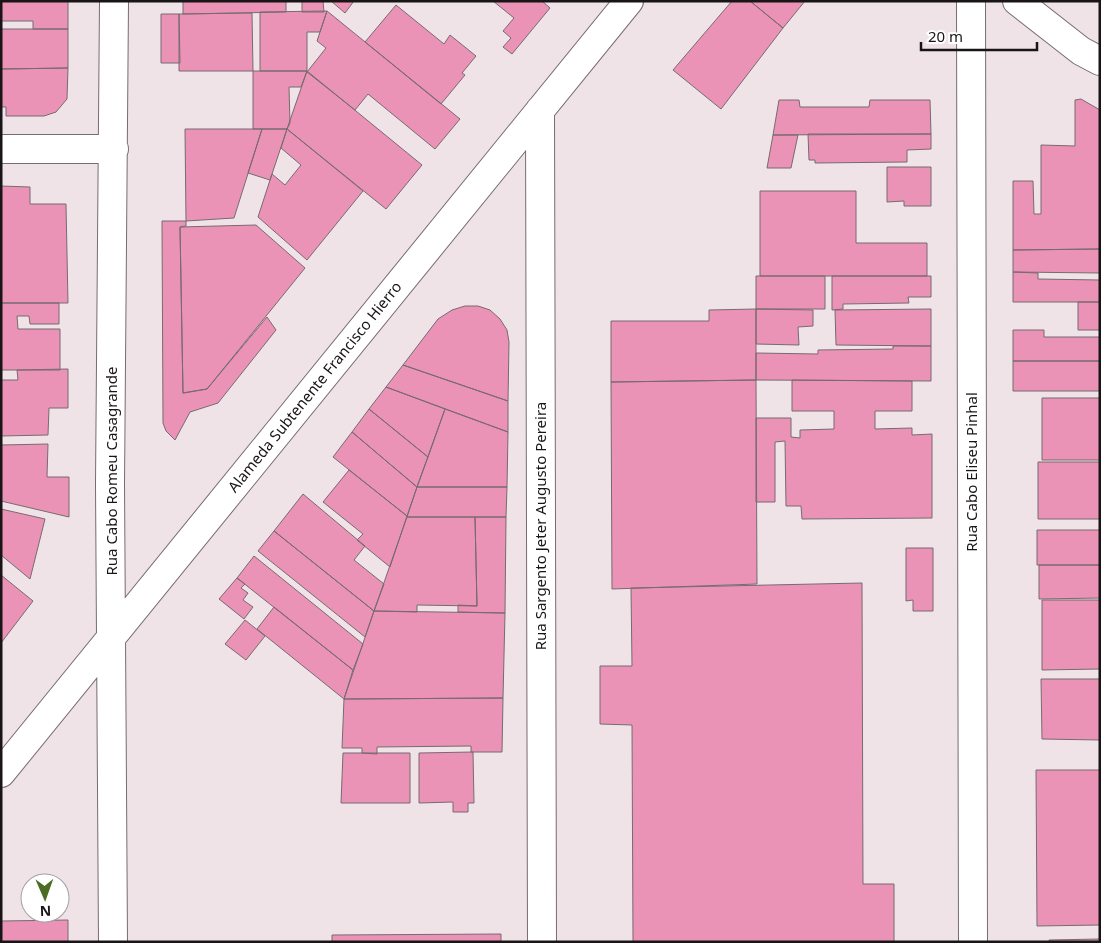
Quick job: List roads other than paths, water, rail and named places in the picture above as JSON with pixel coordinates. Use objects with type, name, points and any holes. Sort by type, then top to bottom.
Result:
[{"type":"street","name":"Rua Cabo Romeu Casagrande","points":[[113,942],[110,484],[114,1]]},
{"type":"street","name":"Alameda Subtenente Francisco Hierro","points":[[1,773],[112,634],[629,1]]},
{"type":"street","name":"Rua Cabo Eliseu Pinhal","points":[[971,1],[973,942]]},
{"type":"street","points":[[1017,1],[1082,51],[1100,61]]},
{"type":"street","name":"Rua Sargento Jeter Augusto Pereira","points":[[540,110],[542,942]]},
{"type":"street","points":[[1,150],[114,149]]}]
